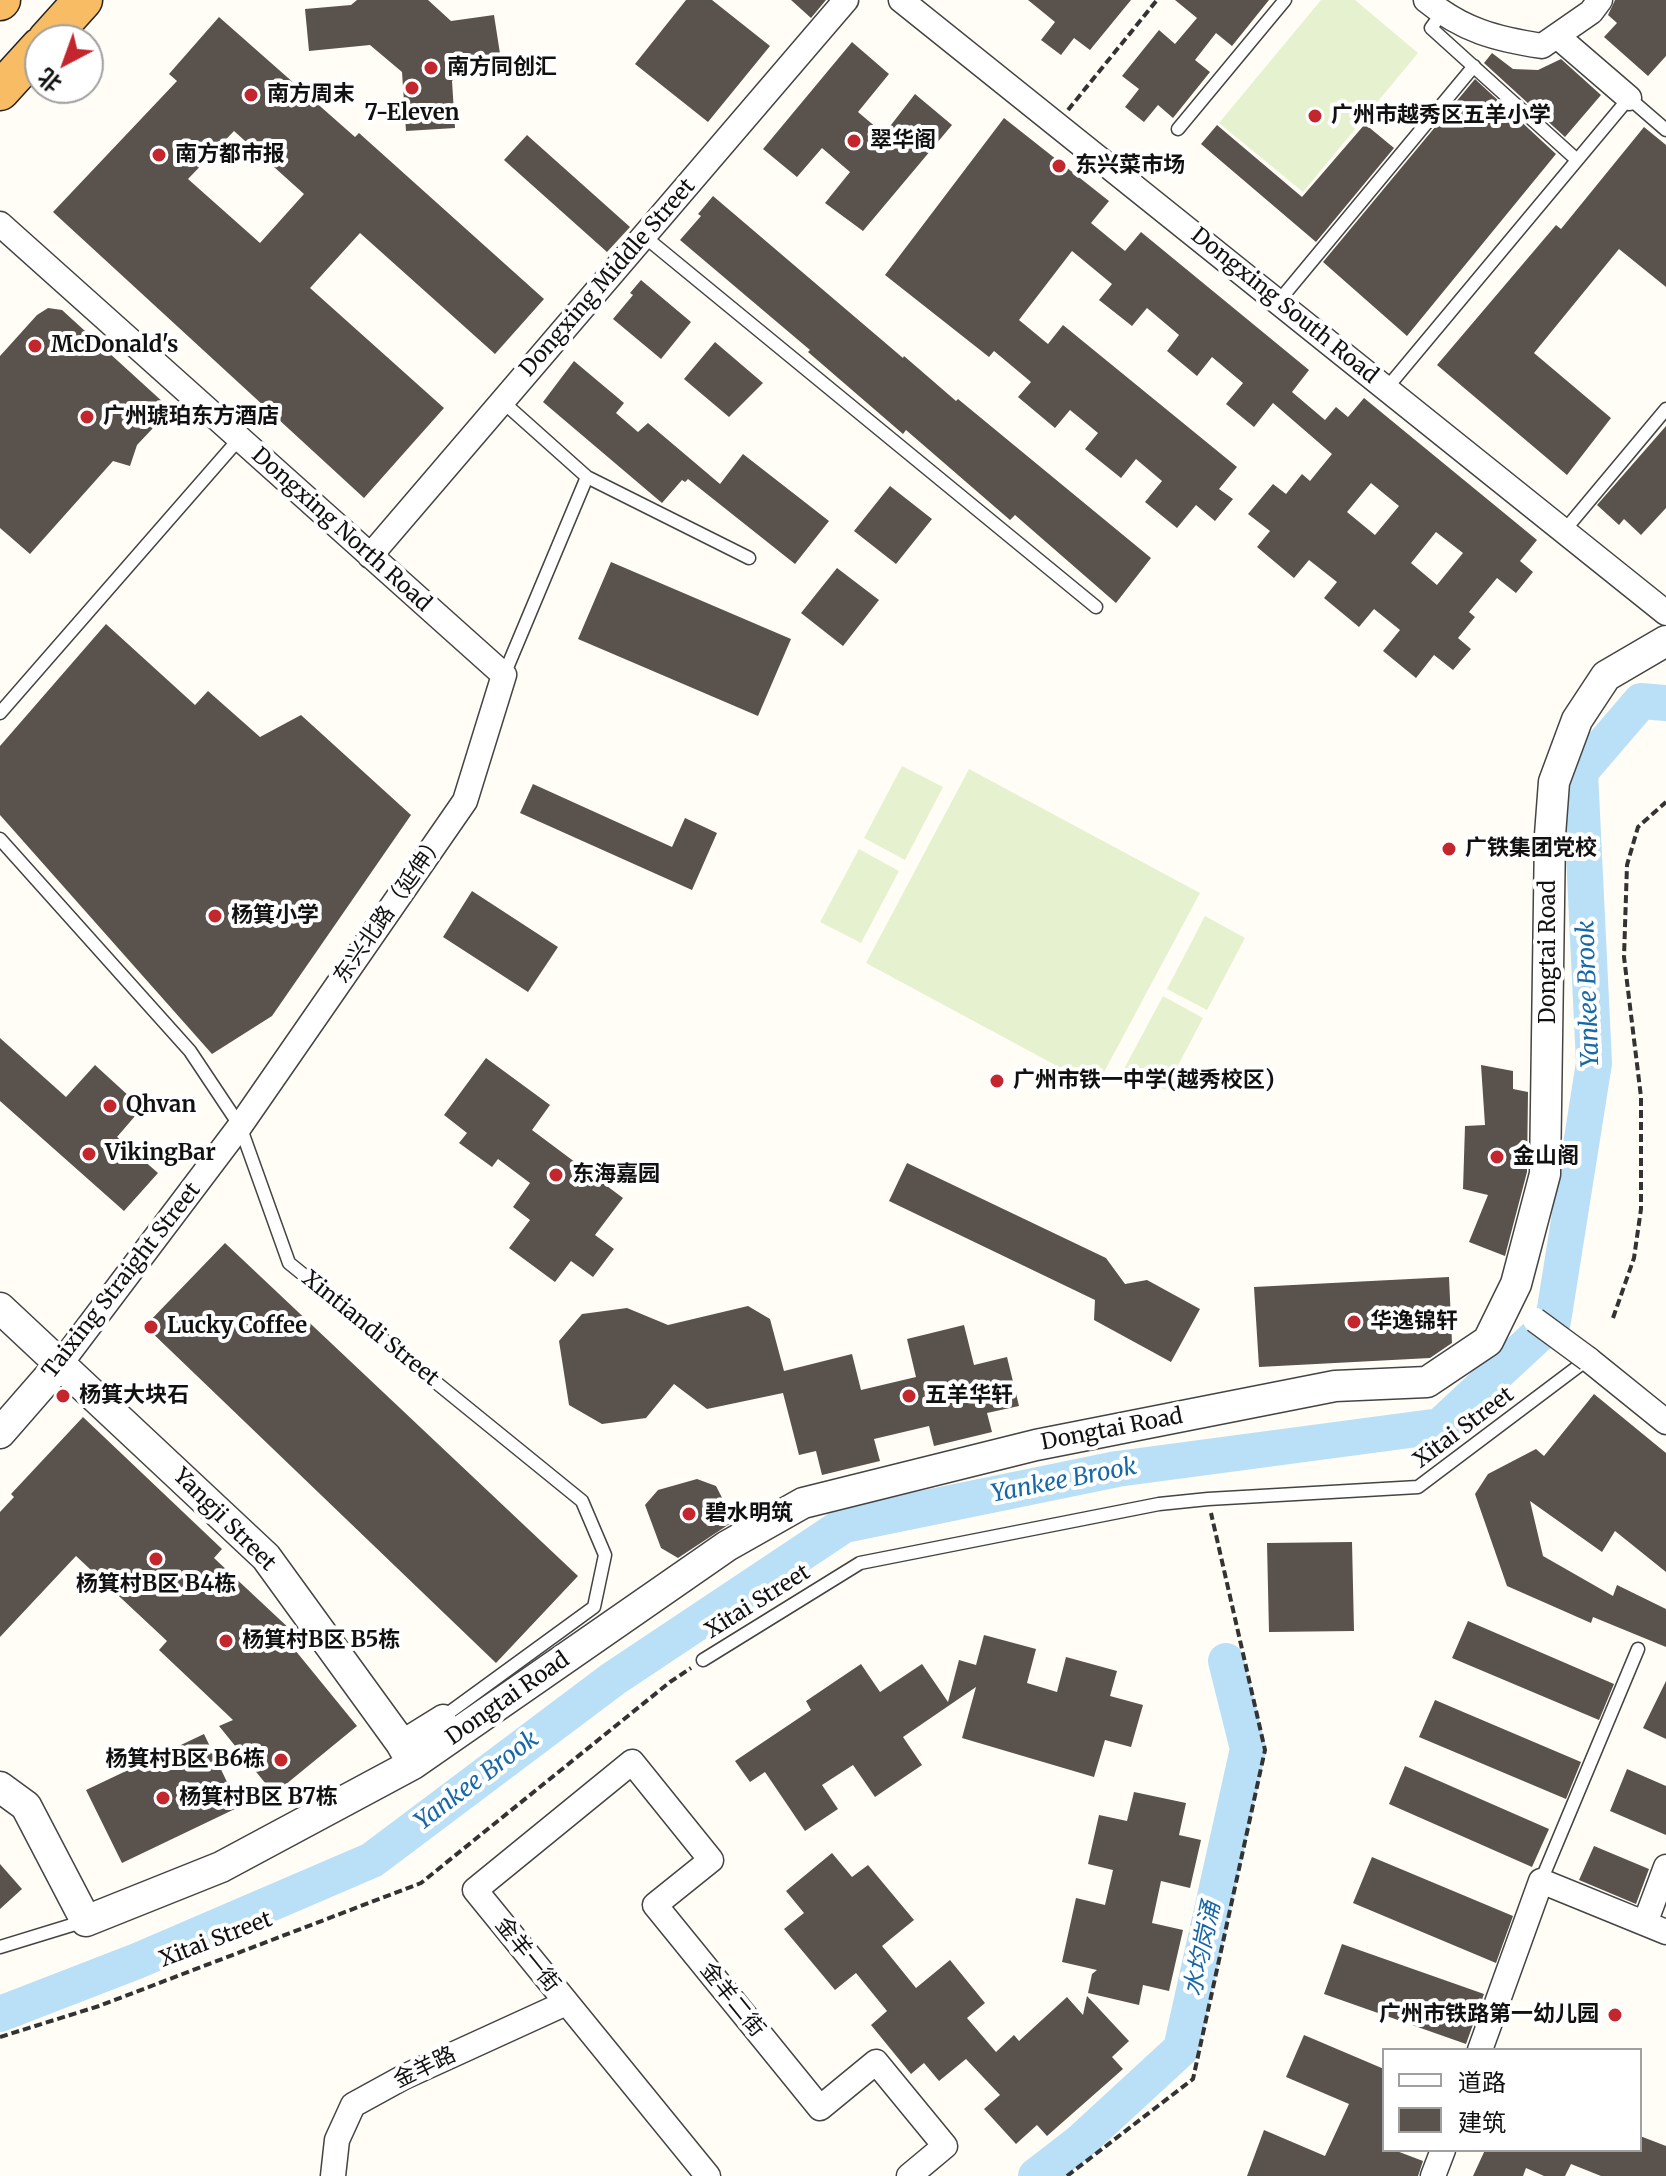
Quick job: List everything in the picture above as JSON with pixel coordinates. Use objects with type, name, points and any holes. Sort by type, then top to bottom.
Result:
[{"type":"highway","points":[[61,24],[83,0]]},
{"type":"highway","points":[[0,91],[24,65]]},
{"type":"street","name":"Dongxing Middle Street","points":[[370,556],[846,0]]},
{"type":"street","name":"Dongxing South Road","points":[[901,0],[1666,613]]},
{"type":"street","points":[[1434,6],[1496,39],[1542,46],[1591,12],[1600,0]]},
{"type":"street","points":[[1557,36],[1629,98]]},
{"type":"street","name":"Dongxing North Road","points":[[0,224],[504,675]]},
{"type":"street","name":"Dongtai Road","points":[[86,1921],[221,1867],[407,1754],[727,1546],[803,1503],[1036,1445],[1335,1386],[1427,1382],[1488,1341],[1516,1284],[1545,1174],[1550,835],[1554,782],[1577,720],[1606,676],[1666,641]]},
{"type":"street","name":"东兴北路（延伸）","points":[[240,1126],[465,801],[504,675]]},
{"type":"street","name":"Taixing Straight Street","points":[[0,1433],[61,1363],[240,1126]]},
{"type":"street","points":[[1509,1300],[1666,1422]]},
{"type":"street","name":"Yangji Street","points":[[0,1308],[266,1557],[407,1754]]},
{"type":"street","points":[[407,1754],[443,1717]]},
{"type":"street","name":"金羊一街","points":[[632,1762],[475,1890],[708,2176]]},
{"type":"street","name":"金羊二街","points":[[632,1762],[711,1860],[655,1905],[820,2108],[876,2062],[945,2146],[909,2176]]},
{"type":"street","points":[[0,1787],[26,1806],[86,1921]]},
{"type":"street","points":[[1481,2048],[1541,1881],[1655,1927],[1666,1867]]},
{"type":"street","name":"金羊路","points":[[333,2176],[337,2140],[353,2105],[404,2077],[566,2003]]},
{"type":"street","points":[[1433,2176],[1442,2152]]},
{"type":"lane","points":[[1178,129],[1285,0]]},
{"type":"lane","points":[[1434,6],[1431,28],[1577,160]]},
{"type":"lane","points":[[1278,302],[1474,66]]},
{"type":"lane","points":[[1386,389],[1629,98],[1666,130]]},
{"type":"lane","points":[[645,237],[1096,607]]},
{"type":"lane","points":[[503,402],[587,477],[749,558]]},
{"type":"lane","points":[[1564,531],[1666,409]]},
{"type":"lane","points":[[0,713],[239,439]]},
{"type":"lane","points":[[504,675],[587,477]]},
{"type":"lane","name":"Xintiandi Street","points":[[0,839],[190,1051],[240,1126],[289,1263],[582,1501],[605,1555],[594,1607],[443,1717]]},
{"type":"lane","name":"Xitai Street","points":[[703,1660],[860,1563],[1159,1504],[1418,1487],[1588,1359]]},
{"type":"lane","points":[[1541,1881],[1638,1649]]},
{"type":"lane","points":[[0,1947],[86,1921]]},
{"type":"path","points":[[1080,95],[1157,0]]},
{"type":"path","points":[[1613,1318],[1634,1258],[1641,1209],[1641,1097],[1624,957],[1627,865],[1638,827],[1666,802]]},
{"type":"path","points":[[1067,2176],[1193,2079],[1265,1750],[1208,1499]]},
{"type":"path","name":"Xitai Street","points":[[0,2037],[99,2006],[421,1883],[670,1682],[703,1660]]},
{"type":"green space","points":[[1321,0],[1355,0],[1418,53],[1303,192],[1219,123]]},
{"type":"green space","points":[[902,766],[943,787],[905,860],[864,838]]},
{"type":"green space","points":[[969,769],[1200,893],[1096,1087],[866,963]]},
{"type":"green space","points":[[859,849],[899,871],[861,943],[820,922]]},
{"type":"green space","points":[[1205,916],[1245,938],[1207,1010],[1167,989]]},
{"type":"green space","points":[[1163,996],[1203,1018],[1165,1090],[1124,1069]]},
{"type":"building","name":"南方同创汇","points":[[357,0],[428,0],[451,21],[494,15],[501,60],[466,65],[452,81],[455,128],[406,131],[402,72],[370,45],[309,51],[305,9],[351,5]]},
{"type":"building","points":[[686,0],[712,0],[770,46],[708,122],[635,64]]},
{"type":"building","points":[[791,0],[826,0],[811,18]]},
{"type":"building","points":[[1028,0],[1131,0],[1090,50],[1074,38],[1061,55],[1041,40],[1055,22]]},
{"type":"building","points":[[1175,0],[1269,0],[1232,46],[1216,33],[1195,60],[1210,72],[1173,118],[1158,105],[1144,122],[1125,107],[1139,89],[1122,76],[1159,30],[1175,44],[1197,18]]},
{"type":"building","points":[[1615,0],[1666,0],[1666,56],[1648,76],[1604,37],[1617,23],[1608,15]]},
{"type":"building","points":[[219,17],[355,137],[359,133],[544,299],[495,354],[360,233],[310,288],[444,408],[364,498],[53,212],[177,81],[169,74]],"holes":[[[234,131],[304,194],[260,243],[188,179]]]},
{"type":"building","name":"翠华阁","points":[[852,42],[889,74],[858,112],[884,134],[915,94],[952,125],[863,231],[825,203],[850,172],[822,148],[797,177],[763,149]]},
{"type":"building","points":[[1492,53],[1513,69],[1538,70],[1561,59],[1601,95],[1565,137],[1484,63]]},
{"type":"building","points":[[1475,79],[1556,154],[1407,336],[1323,262]]},
{"type":"building","points":[[1004,118],[1109,201],[1091,223],[1125,251],[1141,232],[1309,370],[1292,392],[1325,420],[1336,407],[1348,417],[1364,398],[1537,540],[1520,561],[1533,572],[1516,593],[1497,578],[1469,612],[1475,617],[1458,638],[1471,649],[1453,670],[1434,655],[1416,678],[1383,651],[1400,630],[1374,609],[1359,627],[1324,598],[1337,582],[1309,560],[1294,578],[1257,547],[1270,531],[1248,514],[1273,484],[1286,494],[1302,474],[1310,481],[1332,454],[1273,403],[1254,427],[1226,404],[1243,383],[1212,357],[1197,376],[1167,351],[1179,335],[1147,308],[1132,326],[1099,300],[1112,284],[1072,251],[1019,320],[1048,344],[1063,325],[1237,467],[1219,489],[1233,499],[1215,521],[1196,505],[1177,528],[1145,502],[1162,481],[1136,459],[1121,478],[1085,449],[1098,433],[1070,410],[1055,428],[1018,397],[1031,382],[994,351],[989,357],[885,275]],"holes":[[[1371,483],[1399,506],[1375,535],[1347,512]],[[1436,532],[1463,553],[1437,585],[1411,563]]]},
{"type":"building","points":[[1365,124],[1394,148],[1316,242],[1201,144],[1217,125],[1302,197]]},
{"type":"building","points":[[1644,127],[1666,145],[1666,287],[1619,249],[1534,353],[1611,418],[1567,475],[1437,365],[1556,225],[1561,229]]},
{"type":"building","points":[[527,135],[630,227],[607,252],[504,160]]},
{"type":"building","points":[[713,196],[903,358],[956,401],[958,399],[1151,558],[1116,603],[1015,515],[1010,520],[906,430],[903,434],[680,240],[701,216],[698,214]]},
{"type":"building","points":[[641,280],[691,322],[661,359],[613,319]]},
{"type":"building","name":"广州琥珀东方酒店","points":[[48,308],[62,310],[164,403],[153,416],[154,427],[137,445],[130,466],[113,461],[30,554],[0,528],[0,356],[37,315]]},
{"type":"building","points":[[715,342],[763,383],[729,417],[684,379]]},
{"type":"building","points":[[574,361],[624,403],[616,413],[638,432],[648,423],[720,484],[743,454],[829,521],[795,564],[688,479],[685,482],[682,480],[662,503],[543,402]]},
{"type":"building","points":[[1666,426],[1666,508],[1641,535],[1624,519],[1619,525],[1597,505]]},
{"type":"building","points":[[890,486],[932,519],[896,564],[854,531]]},
{"type":"building","points":[[611,562],[791,639],[758,716],[578,639]]},
{"type":"building","points":[[837,568],[879,600],[843,646],[801,613]]},
{"type":"building","name":"杨箕小学","points":[[106,624],[195,705],[208,691],[260,737],[301,715],[411,815],[272,1016],[212,1054],[0,815],[0,746]]},
{"type":"building","points":[[533,784],[672,847],[685,818],[717,833],[692,890],[520,813]]},
{"type":"building","points":[[472,891],[558,947],[528,992],[443,937]]},
{"type":"building","points":[[0,1038],[66,1097],[95,1065],[142,1108],[117,1137],[158,1173],[124,1211],[0,1101]]},
{"type":"building","name":"东海嘉园","points":[[486,1058],[550,1105],[532,1130],[623,1198],[595,1235],[614,1249],[593,1277],[571,1261],[555,1282],[509,1248],[530,1220],[513,1207],[530,1183],[498,1159],[492,1167],[459,1143],[467,1133],[444,1115]]},
{"type":"building","name":"金山阁","points":[[1481,1065],[1513,1071],[1513,1089],[1528,1092],[1527,1172],[1505,1256],[1469,1242],[1488,1195],[1463,1189],[1465,1126],[1485,1125]]},
{"type":"building","points":[[907,1163],[1106,1258],[1125,1284],[1147,1280],[1200,1309],[1171,1362],[1094,1320],[1095,1300],[889,1201]]},
{"type":"building","points":[[225,1243],[578,1576],[496,1663],[145,1326]]},
{"type":"building","name":"华逸锦轩","points":[[1449,1277],[1452,1343],[1430,1358],[1259,1367],[1254,1287]]},
{"type":"building","points":[[748,1306],[770,1319],[784,1371],[852,1354],[861,1390],[916,1377],[907,1339],[964,1325],[974,1365],[1007,1357],[1019,1406],[987,1413],[992,1432],[934,1446],[929,1426],[874,1439],[880,1461],[822,1475],[816,1451],[799,1455],[783,1393],[707,1409],[674,1384],[646,1418],[602,1424],[569,1405],[559,1341],[582,1314],[627,1308],[668,1325]]},
{"type":"building","points":[[1594,1394],[1666,1453],[1666,1572],[1615,1531],[1602,1552],[1530,1501],[1543,1556],[1613,1596],[1617,1585],[1666,1609],[1666,1647],[1593,1617],[1591,1623],[1507,1586],[1475,1494],[1488,1474],[1536,1449],[1544,1456]]},
{"type":"building","points":[[83,1417],[222,1549],[214,1558],[293,1632],[286,1639],[357,1726],[274,1794],[219,1726],[233,1720],[159,1650],[167,1641],[76,1556],[0,1637],[0,1512],[14,1497],[11,1494]]},
{"type":"building","name":"碧水明筑","points":[[697,1479],[716,1486],[734,1521],[678,1558],[661,1548],[645,1505],[658,1490]]},
{"type":"building","points":[[1352,1542],[1354,1631],[1269,1632],[1267,1543]]},
{"type":"building","points":[[1468,1621],[1614,1684],[1599,1720],[1452,1658]]},
{"type":"building","points":[[984,1635],[1036,1649],[1027,1683],[1057,1692],[1066,1657],[1117,1671],[1110,1696],[1143,1705],[1131,1747],[1105,1740],[1094,1777],[962,1738],[976,1687],[903,1737],[922,1765],[875,1797],[853,1765],[822,1785],[838,1809],[805,1831],[765,1772],[750,1782],[735,1761],[811,1710],[806,1701],[861,1664],[880,1692],[922,1664],[948,1702],[959,1660],[976,1665]]},
{"type":"building","points":[[1666,1681],[1666,1739],[1643,1728]]},
{"type":"building","points":[[1435,1700],[1581,1762],[1566,1799],[1419,1737]]},
{"type":"building","name":"杨箕村B区 B7栋","points":[[204,1734],[239,1807],[122,1863],[86,1790]]},
{"type":"building","points":[[1405,1766],[1549,1829],[1532,1867],[1389,1804]]},
{"type":"building","points":[[1627,1769],[1666,1786],[1666,1835],[1610,1811]]},
{"type":"building","points":[[1134,1792],[1186,1803],[1179,1835],[1201,1840],[1190,1888],[1161,1881],[1152,1923],[1183,1930],[1169,1991],[1143,1985],[1139,2005],[1088,1993],[1092,1974],[1097,1970],[1062,1962],[1076,1898],[1105,1905],[1113,1870],[1088,1864],[1099,1815],[1127,1821]]},
{"type":"building","points":[[1594,1846],[1649,1869],[1636,1904],[1579,1880]]},
{"type":"building","points":[[832,1853],[852,1877],[868,1865],[914,1920],[882,1946],[916,1988],[950,1960],[985,2003],[967,2018],[996,2052],[1014,2035],[1019,2041],[1067,1997],[1083,2015],[1087,1996],[1129,2041],[1112,2057],[1123,2069],[1047,2136],[1037,2125],[1016,2144],[984,2109],[1000,2095],[966,2059],[939,2081],[924,2063],[911,2074],[871,2025],[887,2011],[856,1973],[835,1990],[784,1929],[804,1913],[786,1891]]},
{"type":"building","points":[[1372,1857],[1513,1916],[1496,1963],[1353,1903]]},
{"type":"building","points":[[0,1864],[22,1889],[0,1909]]},
{"type":"building","points":[[1342,1944],[1484,1994],[1466,2044],[1324,1994]]},
{"type":"building","points":[[1304,2035],[1382,2068],[1382,2152],[1399,2152],[1423,2161],[1418,2176],[1247,2176],[1264,2130],[1325,2156],[1349,2104],[1286,2077]]},
{"type":"building","points":[[1642,2137],[1666,2146],[1666,2176],[1601,2176],[1571,2164],[1565,2176],[1544,2176],[1526,2168],[1523,2176],[1473,2176],[1484,2152],[1642,2152]]},
{"type":"waterway","name":"Yankee Brook","points":[[0,2014],[137,1961],[372,1860],[613,1679],[844,1525],[1117,1469],[1440,1426],[1553,1321],[1594,1063],[1580,772],[1641,701],[1666,703]]},
{"type":"waterway","name":"水均岗涌","points":[[1036,2176],[1080,2142],[1181,2049],[1248,1749],[1226,1661]]},
{"type":"place","name":"南方同创汇","points":[[431,68]]},
{"type":"place","name":"7-Eleven","points":[[412,88]]},
{"type":"place","name":"南方周末","points":[[251,95]]},
{"type":"place","name":"广州市越秀区五羊小学","points":[[1315,116]]},
{"type":"place","name":"翠华阁","points":[[854,141]]},
{"type":"place","name":"南方都市报","points":[[159,155]]},
{"type":"place","name":"东兴菜市场","points":[[1059,166]]},
{"type":"place","name":"McDonald's","points":[[35,346]]},
{"type":"place","name":"广州琥珀东方酒店","points":[[87,417]]},
{"type":"place","name":"广铁集团党校","points":[[1449,849]]},
{"type":"place","name":"杨箕小学","points":[[215,916]]},
{"type":"place","name":"广州市铁一中学(越秀校区)","points":[[997,1081]]},
{"type":"place","name":"Qhvan","points":[[110,1106]]},
{"type":"place","name":"VikingBar","points":[[89,1154]]},
{"type":"place","name":"金山阁","points":[[1497,1157]]},
{"type":"place","name":"东海嘉园","points":[[556,1175]]},
{"type":"place","name":"华逸锦轩","points":[[1354,1322]]},
{"type":"place","name":"Lucky Coffee","points":[[151,1327]]},
{"type":"place","name":"杨箕大块石","points":[[63,1396]]},
{"type":"place","name":"五羊华轩","points":[[909,1396]]},
{"type":"place","name":"碧水明筑","points":[[689,1514]]},
{"type":"place","name":"杨箕村B区 B4栋","points":[[156,1559]]},
{"type":"place","name":"杨箕村B区 B5栋","points":[[226,1641]]},
{"type":"place","name":"杨箕村B区 B6栋","points":[[281,1760]]},
{"type":"place","name":"杨箕村B区 B7栋","points":[[163,1798]]},
{"type":"place","name":"广州市铁路第一幼儿园","points":[[1615,2015]]}]
